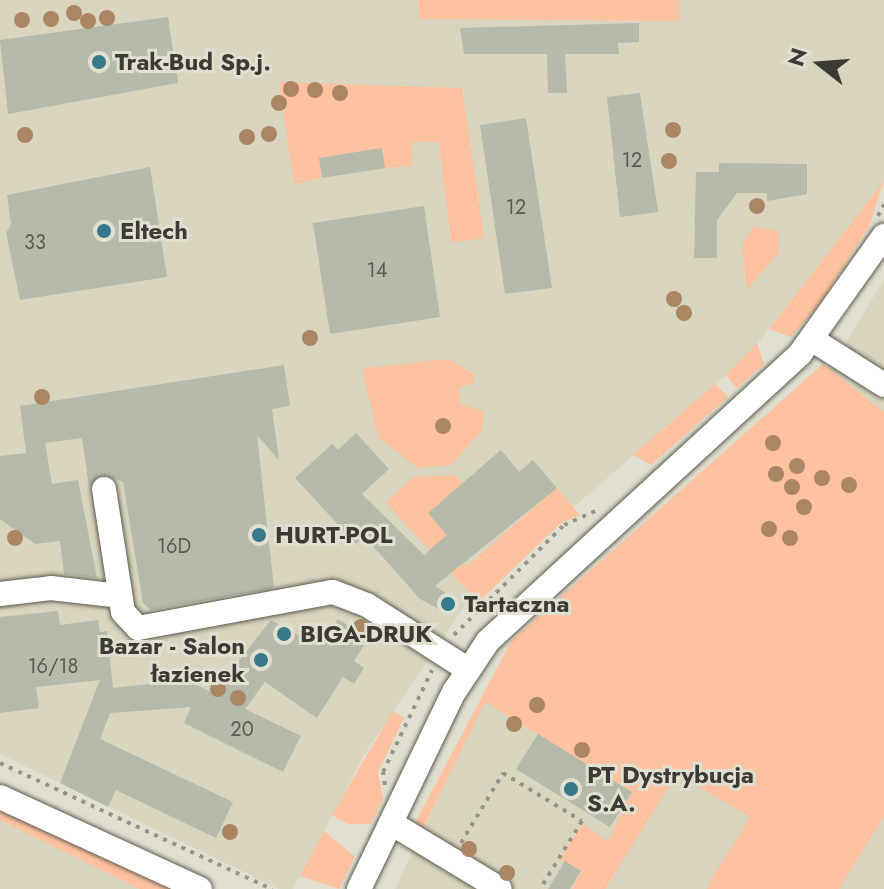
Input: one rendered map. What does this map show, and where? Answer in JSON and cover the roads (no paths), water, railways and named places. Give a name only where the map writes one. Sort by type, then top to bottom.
[{"type":"street","points":[[359,889],[467,669],[530,596],[813,340],[884,236]]},
{"type":"street","points":[[813,340],[884,385]]},
{"type":"street","points":[[104,489],[126,619],[145,629],[340,593],[467,669]]},
{"type":"street","points":[[0,594],[51,588],[120,596]]},
{"type":"street","points":[[0,797],[200,889]]},
{"type":"street","points":[[391,823],[500,889]]},
{"type":"place","name":"Trak-Bud Sp.j.","points":[[99,62]]},
{"type":"place","name":"Eltech","points":[[104,231]]},
{"type":"place","name":"HURT-POL","points":[[259,535]]},
{"type":"place","name":"Tartaczna","points":[[448,604]]},
{"type":"place","name":"BIGA-DRUK","points":[[284,634]]},
{"type":"place","name":"Bazar - Salon łazienek","points":[[261,660]]},
{"type":"place","name":"PT Dystrybucja S.A.","points":[[571,789]]}]
